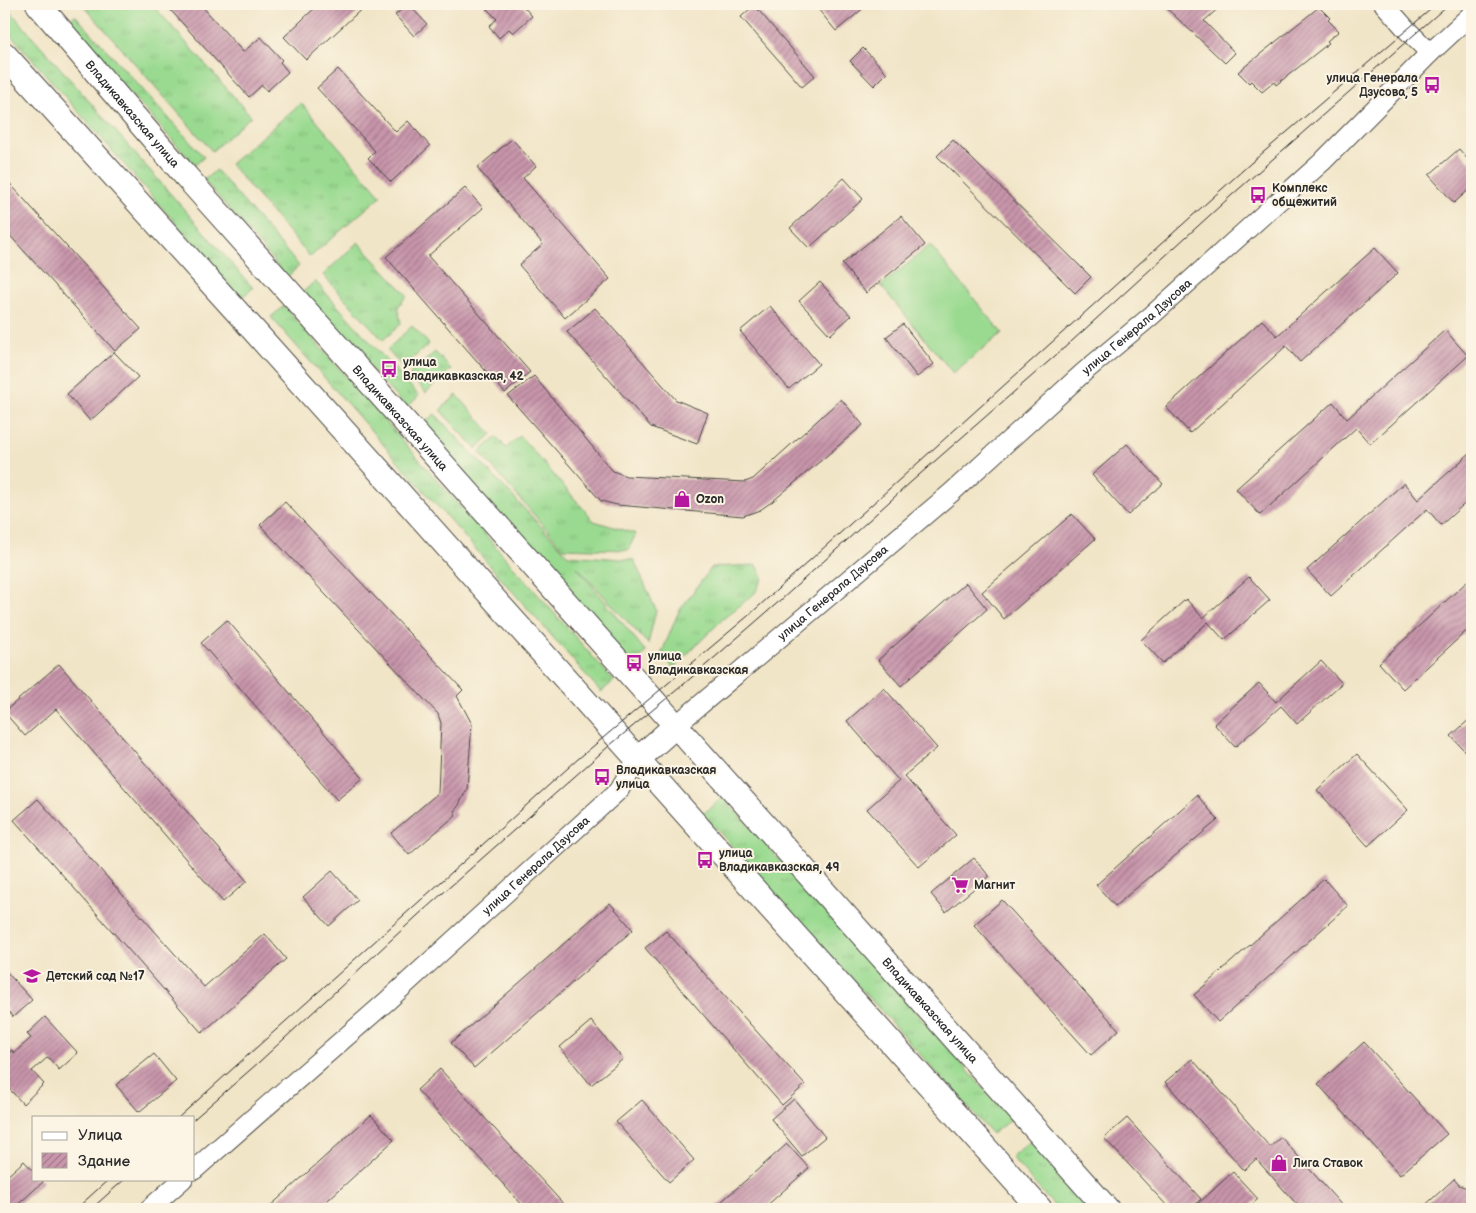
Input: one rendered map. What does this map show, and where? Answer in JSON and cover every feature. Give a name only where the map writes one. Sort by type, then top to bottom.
[{"type":"main road","name":"Владикавказская улица","points":[[38,4],[190,181],[674,727],[1106,1209]]},
{"type":"main road","points":[[4,54],[1040,1209]]},
{"type":"main road","name":"улица Генерала Дзусова","points":[[637,760],[674,727]]},
{"type":"street","points":[[1384,4],[1430,53]]},
{"type":"street","name":"улица Генерала Дзусова","points":[[674,727],[951,493],[1084,372],[1195,276],[1322,162],[1430,53],[1472,14]]},
{"type":"street","name":"улица Генерала Дзусова","points":[[195,1169],[387,1001],[619,790],[637,760]]},
{"type":"street","points":[[149,1209],[182,1180]]},
{"type":"green space","points":[[4,4],[253,288],[241,298],[4,27]]},
{"type":"green space","points":[[86,4],[152,4],[251,116],[212,151],[84,6]]},
{"type":"green space","points":[[75,15],[204,157],[195,165],[66,23]]},
{"type":"green space","points":[[301,103],[381,196],[310,257],[230,164]]},
{"type":"green space","points":[[216,170],[299,266],[287,277],[204,180]]},
{"type":"green space","points":[[358,242],[407,295],[398,307],[401,324],[383,340],[323,275]]},
{"type":"green space","points":[[930,245],[1002,333],[953,373],[881,286]]},
{"type":"green space","points":[[315,281],[419,396],[406,408],[302,293]]},
{"type":"green space","points":[[284,306],[614,681],[601,692],[271,317]]},
{"type":"green space","points":[[412,326],[429,344],[403,367],[387,350]]},
{"type":"green space","points":[[435,352],[451,369],[426,393],[409,375]]},
{"type":"green space","points":[[457,395],[492,434],[476,449],[440,410]]},
{"type":"green space","points":[[435,414],[568,555],[634,560],[656,610],[648,644],[577,567],[646,652],[629,667],[418,428]]},
{"type":"green space","points":[[520,436],[594,521],[636,534],[628,550],[563,548],[479,452],[497,437],[506,448]]},
{"type":"green space","points":[[757,565],[763,578],[755,593],[723,619],[673,668],[662,652],[679,611],[712,567]]},
{"type":"green space","points":[[723,797],[1011,1119],[992,1134],[703,814]]},
{"type":"green space","points":[[1032,1140],[1093,1209],[1057,1209],[1011,1157]]},
{"type":"building","points":[[165,4],[200,4],[243,52],[261,37],[282,60],[280,62],[288,72],[267,91],[262,85],[249,97]]},
{"type":"building","points":[[319,4],[367,4],[306,60],[284,37]]},
{"type":"building","points":[[408,4],[427,24],[414,36],[395,15]]},
{"type":"building","points":[[487,4],[523,4],[532,16],[513,33],[509,29],[499,38],[489,26],[497,19],[484,6]]},
{"type":"building","points":[[814,4],[863,4],[865,7],[836,31]]},
{"type":"building","points":[[1162,4],[1223,4],[1204,21],[1235,53],[1225,63]]},
{"type":"building","points":[[754,5],[815,76],[802,87],[741,17]]},
{"type":"building","points":[[1319,7],[1339,31],[1327,41],[1329,43],[1276,85],[1274,82],[1262,92],[1238,72]]},
{"type":"building","points":[[863,48],[887,73],[874,86],[850,61]]},
{"type":"building","points":[[338,69],[396,132],[408,121],[430,146],[391,182],[368,158],[375,151],[317,88]]},
{"type":"building","points":[[512,139],[536,166],[523,178],[610,279],[565,318],[519,265],[543,244],[477,168]]},
{"type":"building","points":[[953,140],[1091,277],[1075,293],[937,156]]},
{"type":"building","points":[[1459,149],[1470,162],[1472,159],[1472,187],[1454,203],[1429,175]]},
{"type":"building","points":[[4,177],[141,329],[115,351],[4,229]]},
{"type":"building","points":[[844,178],[863,199],[809,248],[790,228]]},
{"type":"building","points":[[465,188],[483,208],[428,256],[530,372],[505,393],[386,257]]},
{"type":"building","points":[[901,216],[925,245],[866,293],[842,264]]},
{"type":"building","points":[[1375,248],[1398,273],[1300,362],[1286,346],[1190,433],[1166,407],[1262,320],[1277,336]]},
{"type":"building","points":[[820,282],[851,316],[830,335],[799,301]]},
{"type":"building","points":[[770,306],[819,364],[789,389],[740,331]]},
{"type":"building","points":[[595,308],[676,400],[708,413],[697,444],[651,427],[567,332]]},
{"type":"building","points":[[903,324],[934,364],[917,377],[886,337]]},
{"type":"building","points":[[1445,330],[1468,356],[1370,444],[1356,428],[1260,515],[1236,489],[1333,402],[1347,419]]},
{"type":"building","points":[[114,352],[138,377],[90,421],[67,394]]},
{"type":"building","points":[[534,376],[613,471],[626,476],[745,482],[753,479],[841,399],[863,425],[773,501],[760,510],[743,516],[617,505],[601,501],[508,396]]},
{"type":"building","points":[[1127,444],[1163,484],[1128,515],[1092,475]]},
{"type":"building","points":[[1472,451],[1472,497],[1441,525],[1427,509],[1331,596],[1307,570],[1404,483],[1418,500]]},
{"type":"building","points":[[285,502],[463,690],[457,696],[472,724],[467,789],[454,811],[456,815],[409,855],[391,833],[438,793],[441,723],[438,714],[260,525]]},
{"type":"building","points":[[1072,514],[1095,539],[1004,619],[982,592]]},
{"type":"building","points":[[1249,577],[1270,600],[1224,640],[1208,622],[1163,663],[1141,640],[1186,599],[1203,618]]},
{"type":"building","points":[[1472,577],[1472,626],[1403,689],[1379,663]]},
{"type":"building","points":[[966,583],[987,609],[901,686],[878,660]]},
{"type":"building","points":[[227,620],[363,778],[337,800],[201,643]]},
{"type":"building","points":[[1321,661],[1342,683],[1297,724],[1281,706],[1235,747],[1214,724],[1259,683],[1276,702]]},
{"type":"building","points":[[59,664],[247,881],[223,902],[56,709],[25,736],[4,712]]},
{"type":"building","points":[[884,688],[937,748],[904,776],[956,835],[919,867],[867,809],[899,781],[847,721]]},
{"type":"building","points":[[1472,717],[1472,759],[1451,736]]},
{"type":"building","points":[[1357,754],[1408,810],[1368,846],[1317,790]]},
{"type":"building","points":[[1197,795],[1218,820],[1115,906],[1096,885]]},
{"type":"building","points":[[38,799],[204,987],[265,934],[286,959],[202,1033],[14,820]]},
{"type":"building","name":"Магнит","points":[[974,858],[989,876],[946,912],[931,894]]},
{"type":"building","points":[[332,871],[358,900],[329,926],[303,897]]},
{"type":"building","points":[[1324,879],[1348,906],[1218,1022],[1194,995]]},
{"type":"building","points":[[1002,900],[1119,1030],[1091,1055],[974,925]]},
{"type":"building","points":[[610,903],[633,930],[474,1068],[451,1043]]},
{"type":"building","points":[[666,931],[805,1085],[782,1105],[645,948]]},
{"type":"building","points":[[4,969],[32,1000],[13,1017],[4,1006]]},
{"type":"building","points":[[45,1017],[78,1053],[59,1070],[48,1057],[32,1071],[44,1084],[23,1104],[4,1083],[4,1058],[12,1050],[14,1053],[31,1038],[27,1034]]},
{"type":"building","points":[[591,1021],[623,1059],[591,1085],[560,1047]]},
{"type":"building","points":[[1364,1042],[1447,1134],[1400,1175],[1318,1084]]},
{"type":"building","points":[[154,1054],[176,1081],[139,1112],[116,1085]]},
{"type":"building","points":[[1192,1059],[1270,1147],[1281,1137],[1345,1209],[1301,1209],[1256,1159],[1244,1170],[1165,1082]]},
{"type":"building","points":[[440,1069],[568,1209],[526,1209],[417,1090]]},
{"type":"building","points":[[794,1099],[825,1137],[802,1156],[771,1119]]},
{"type":"building","points":[[642,1100],[694,1160],[669,1182],[616,1122]]},
{"type":"building","points":[[371,1115],[394,1140],[318,1209],[267,1209]]},
{"type":"building","points":[[1127,1118],[1201,1199],[1190,1209],[1170,1209],[1104,1138]]},
{"type":"building","points":[[787,1144],[809,1168],[763,1209],[713,1209]]},
{"type":"building","points":[[24,1161],[32,1170],[32,1180],[41,1180],[43,1182],[13,1209],[4,1209],[4,1179]]},
{"type":"building","points":[[1233,1172],[1258,1199],[1247,1209],[1192,1209]]},
{"type":"building","points":[[1454,1179],[1459,1185],[1472,1188],[1472,1209],[1421,1209]]},
{"type":"tram line","points":[[180,1116],[578,759],[748,616],[1252,162],[1437,4]]},
{"type":"tram line","points":[[195,1118],[258,1063],[417,916],[609,746],[782,599],[911,482],[1072,341],[1232,195],[1449,4]]},
{"type":"tram line","points":[[76,1209],[108,1180]]},
{"type":"tram line","points":[[91,1209],[124,1180]]},
{"type":"place","name":"улица Генерала Дзусова, 5","points":[[1432,85]]},
{"type":"place","name":"Комплекс общежитий","points":[[1258,195]]},
{"type":"place","name":"улица Владикавказская, 42","points":[[389,369]]},
{"type":"place","name":"Ozon","points":[[682,499]]},
{"type":"place","name":"улица Владикавказская","points":[[634,663]]},
{"type":"place","name":"Владикавказская улица","points":[[602,777]]},
{"type":"place","name":"улица Владикавказская, 49","points":[[705,860]]},
{"type":"place","name":"Магнит","points":[[960,885]]},
{"type":"place","name":"Детский сад №17","points":[[32,976]]},
{"type":"place","name":"Лига Ставок","points":[[1279,1163]]}]
